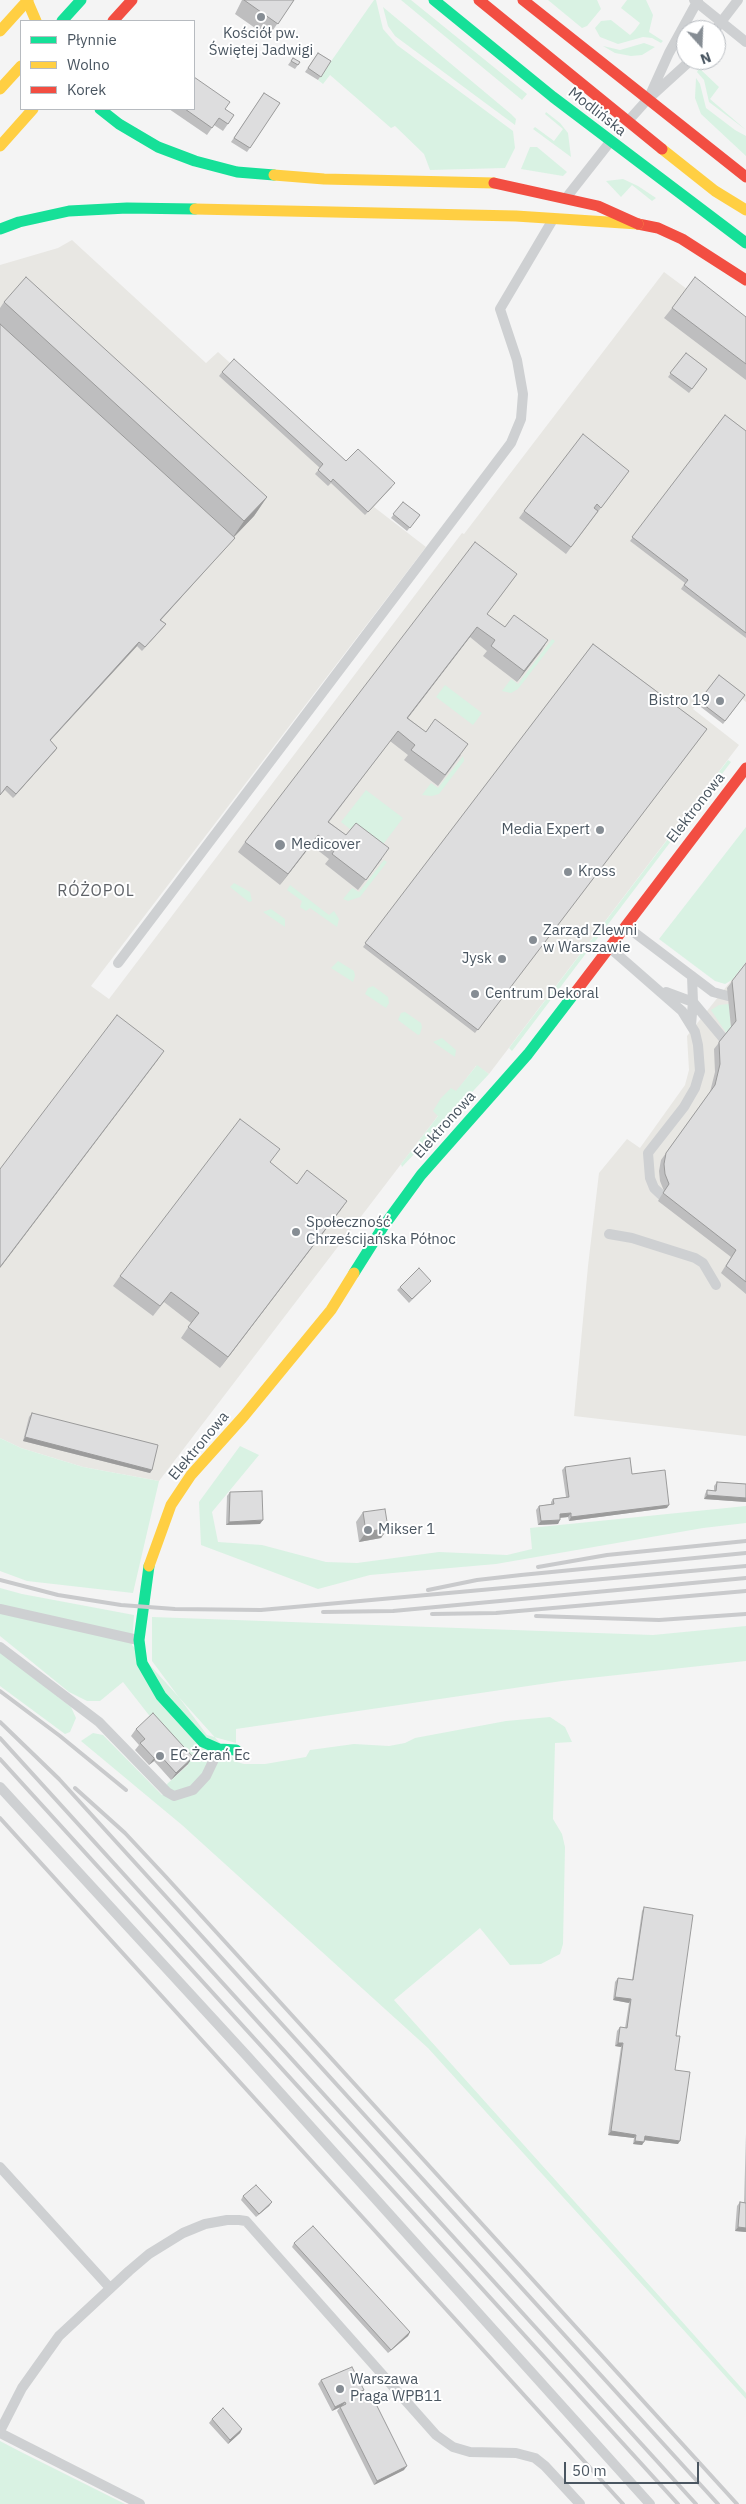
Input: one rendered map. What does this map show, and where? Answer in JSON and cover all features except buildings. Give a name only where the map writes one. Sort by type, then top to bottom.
[{"type":"main road","points":[[0,31],[28,0],[36,20]]},
{"type":"main road","points":[[63,20],[81,0]]},
{"type":"main road","points":[[114,20],[132,0]]},
{"type":"main road","name":"Modlińska","points":[[434,0],[617,135],[746,243]]},
{"type":"main road","points":[[479,0],[701,181],[746,210]]},
{"type":"main road","points":[[523,0],[746,177]]},
{"type":"main road","points":[[0,89],[20,67]]},
{"type":"main road","points":[[0,146],[33,110]]},
{"type":"main road","points":[[101,110],[119,124],[158,147],[216,167],[290,177],[494,183],[598,206],[638,224]]},
{"type":"main road","points":[[0,229],[19,222],[69,210],[127,208],[516,216],[638,224],[658,228],[682,238],[746,280]]},
{"type":"main road","name":"Elektronowa","points":[[219,1749],[203,1742],[161,1696],[142,1663],[139,1640],[146,1579],[151,1556],[171,1505],[191,1475],[244,1416],[331,1310],[383,1228],[421,1175],[528,1054],[746,768]]},
{"type":"main road","points":[[219,1749],[236,1750]]},
{"type":"lane","points":[[723,20],[738,0]]},
{"type":"lane","points":[[647,100],[696,1],[713,20]]},
{"type":"lane","points":[[726,31],[746,42]]},
{"type":"lane","points":[[118,963],[511,443],[521,419],[523,394],[517,360],[500,309],[573,188],[647,100],[680,70]]},
{"type":"lane","points":[[625,925],[713,992],[728,996]]},
{"type":"lane","points":[[609,947],[682,1010],[691,1025],[700,1057],[700,1071],[695,1088],[684,1107],[648,1153],[647,1168],[654,1188],[679,1211]]},
{"type":"lane","points":[[691,1025],[693,1002],[692,976]]},
{"type":"lane","points":[[661,990],[693,1002],[723,1038]]},
{"type":"lane","points":[[609,1234],[632,1238],[695,1258],[703,1263],[716,1285]]},
{"type":"lane","points":[[0,1609],[139,1640]]},
{"type":"lane","points":[[0,1648],[99,1722],[167,1792],[174,1796],[193,1790],[206,1776],[219,1749]]},
{"type":"lane","points":[[0,1787],[650,2504]]},
{"type":"lane","points":[[0,2167],[110,2288]]},
{"type":"lane","points":[[140,2504],[0,2432],[22,2388],[38,2363],[63,2332],[110,2288],[149,2254],[183,2233],[205,2224],[227,2220],[246,2222],[436,2436],[453,2447],[470,2452],[516,2453],[534,2458],[545,2466],[580,2504]]},
{"type":"shaded area","points":[[72,240],[206,363],[218,352],[343,465],[355,452],[392,487],[374,507],[426,547],[91,986],[109,999],[462,533],[464,534],[664,272],[746,333],[746,702],[716,679],[693,709],[739,745],[489,1074],[476,1066],[159,1481],[83,1467],[21,1448],[0,1438],[0,265],[58,248]]},
{"type":"shaded area","points":[[746,962],[746,1436],[574,1416],[599,1173],[627,1139],[640,1148],[685,1085],[689,1070],[687,1036]]},
{"type":"green space","points":[[374,0],[376,0],[383,29],[397,45],[513,131],[515,148],[505,168],[430,170],[424,154],[395,126],[391,128],[330,75],[323,84],[318,80]]},
{"type":"green space","points":[[401,0],[411,0],[527,94],[522,100]]},
{"type":"green space","points":[[548,0],[597,0],[601,9],[587,26],[582,28]]},
{"type":"green space","points":[[627,0],[646,0],[653,15],[649,32],[663,41],[661,43],[652,38],[643,37],[618,44],[600,37],[595,28],[601,21],[611,20],[630,35],[635,30],[640,23],[621,8]]},
{"type":"green space","points":[[383,7],[511,114],[516,119],[515,125],[395,36],[388,26]]},
{"type":"green space","points":[[644,43],[655,47],[642,55],[631,56],[615,53],[603,46],[620,50]]},
{"type":"green space","points":[[701,70],[719,87],[710,99],[746,130],[709,102],[704,80],[697,72]]},
{"type":"green space","points":[[696,78],[700,84],[706,108],[746,136],[746,156],[701,114],[695,98]]},
{"type":"green space","points":[[546,112],[560,123],[568,133],[571,157],[533,129],[535,127],[554,141],[563,129],[545,114]]},
{"type":"green space","points":[[530,147],[537,147],[567,172],[563,176],[521,169]]},
{"type":"green space","points":[[623,179],[656,198],[652,201],[632,185],[621,197],[606,181]]},
{"type":"green space","points":[[552,639],[555,641],[518,689],[511,693],[502,691],[511,679],[518,684]]},
{"type":"green space","points":[[445,685],[482,713],[473,725],[436,697]]},
{"type":"green space","points":[[463,756],[464,761],[439,794],[432,796],[422,795],[431,783],[438,788]]},
{"type":"green space","points":[[728,760],[731,762],[512,1051],[509,1048]]},
{"type":"green space","points":[[366,790],[403,818],[378,851],[341,822]]},
{"type":"green space","points":[[746,827],[746,962],[732,980],[725,984],[715,981],[659,939]]},
{"type":"green space","points":[[384,860],[387,862],[360,897],[348,901],[343,899],[352,888],[359,892]]},
{"type":"green space","points":[[234,883],[250,892],[252,901],[249,902],[230,887]]},
{"type":"green space","points":[[290,885],[329,915],[334,911],[339,919],[337,927],[310,908],[306,911],[300,907],[302,901],[287,890]]},
{"type":"green space","points":[[271,909],[285,919],[285,927],[263,912]]},
{"type":"green space","points":[[338,961],[354,971],[353,982],[331,968]]},
{"type":"green space","points":[[373,986],[388,997],[389,1003],[386,1008],[365,994],[368,988]]},
{"type":"green space","points":[[729,1004],[731,1028],[727,1034],[711,1010],[719,1005]]},
{"type":"green space","points":[[405,1012],[421,1023],[420,1034],[418,1035],[398,1020],[401,1013]]},
{"type":"green space","points":[[442,1038],[456,1050],[455,1057],[433,1042]]},
{"type":"green space","points":[[477,1065],[489,1074],[402,1167],[401,1164],[438,1116],[433,1111],[441,1098],[451,1088],[456,1091]]},
{"type":"green space","points":[[0,1438],[21,1448],[83,1467],[159,1481],[133,1593],[27,1581],[0,1571]]},
{"type":"green space","points":[[240,1446],[259,1455],[212,1512],[218,1542],[262,1545],[326,1562],[357,1563],[439,1552],[507,1555],[532,1549],[530,1528],[746,1506],[746,1523],[703,1528],[496,1564],[370,1575],[318,1589],[201,1545],[199,1502]]},
{"type":"green space","points":[[0,1588],[22,1594],[134,1615],[132,1645],[237,1762],[244,1764],[265,1764],[306,1757],[310,1750],[354,1744],[389,1746],[405,1743],[415,1738],[506,1721],[550,1717],[565,1727],[572,1742],[555,1743],[553,1819],[562,1834],[565,1847],[563,1944],[560,1954],[541,1964],[510,1965],[480,1928],[394,2000],[746,2393],[746,2399],[428,2048],[182,1825],[81,1741],[93,1733],[103,1735],[162,1795],[168,1791],[167,1784],[188,1765],[123,1682],[100,1701],[87,1701],[69,1692],[0,1636]]},
{"type":"green space","points":[[152,1617],[653,1635],[746,1626],[746,1661],[562,1681],[236,1729],[236,1743],[207,1735],[152,1661]]},
{"type":"green space","points":[[0,1652],[71,1707],[76,1718],[70,1732],[65,1734],[0,1686]]},
{"type":"green space","points":[[0,2441],[19,2451],[125,2504],[0,2504]]},
{"type":"railway","points":[[538,1567],[607,1555],[746,1541]]},
{"type":"railway","points":[[428,1590],[477,1580],[746,1553]]},
{"type":"railway","points":[[0,1580],[58,1595],[121,1605],[175,1609],[261,1610],[746,1566]]},
{"type":"railway","points":[[323,1612],[393,1611],[746,1578]]},
{"type":"railway","points":[[432,1614],[496,1613],[746,1591]]},
{"type":"railway","points":[[536,1616],[659,1620],[746,1614]]},
{"type":"railway","points":[[0,1691],[60,1736],[126,1790]]},
{"type":"railway","points":[[0,1722],[59,1779],[718,2504]]},
{"type":"railway","points":[[0,1738],[696,2504]]},
{"type":"railway","points":[[0,1759],[678,2504]]},
{"type":"railway","points":[[75,1788],[125,1833],[167,1878],[737,2504]]},
{"type":"railway","points":[[0,1818],[623,2504]]},
{"type":"traffic: fast","points":[[63,20],[81,0]]},
{"type":"traffic: fast","points":[[434,0],[553,97],[746,243]]},
{"type":"traffic: fast","points":[[101,110],[119,124],[158,147],[195,161],[237,172],[274,175]]},
{"type":"traffic: fast","points":[[0,229],[19,222],[69,211],[127,208],[195,209]]},
{"type":"traffic: fast","points":[[354,1273],[383,1227],[421,1175],[528,1054],[574,994]]},
{"type":"traffic: fast","points":[[149,1566],[139,1640],[142,1663],[161,1696],[203,1742],[219,1749],[236,1750]]},
{"type":"traffic: slow","points":[[27,0],[36,20]]},
{"type":"traffic: slow","points":[[0,31],[28,0]]},
{"type":"traffic: slow","points":[[0,89],[20,67]]},
{"type":"traffic: slow","points":[[0,146],[32,110]]},
{"type":"traffic: slow","points":[[662,149],[715,191],[746,210]]},
{"type":"traffic: slow","points":[[274,175],[324,179],[494,183]]},
{"type":"traffic: slow","points":[[195,209],[516,216],[638,224]]},
{"type":"traffic: slow","points":[[149,1566],[171,1505],[191,1475],[244,1416],[331,1310],[354,1273]]},
{"type":"traffic: jam","points":[[114,20],[132,0]]},
{"type":"traffic: jam","points":[[479,0],[662,149]]},
{"type":"traffic: jam","points":[[523,0],[746,177]]},
{"type":"traffic: jam","points":[[494,183],[598,206],[638,224]]},
{"type":"traffic: jam","points":[[638,224],[658,228],[682,239],[746,280]]},
{"type":"traffic: jam","points":[[574,994],[746,768]]},
{"type":"place","name":"Kościół pw. Świętej Jadwigi","points":[[261,17]]},
{"type":"place","name":"Bistro 19","points":[[720,701]]},
{"type":"place","name":"Media Expert","points":[[600,830]]},
{"type":"place","name":"Medicover","points":[[280,845]]},
{"type":"place","name":"Kross","points":[[568,872]]},
{"type":"place","name":"Zarząd Zlewni w Warszawie","points":[[533,940]]},
{"type":"place","name":"Jysk","points":[[502,959]]},
{"type":"place","name":"Centrum Dekoral","points":[[475,994]]},
{"type":"place","name":"Społeczność Chrześcijańska Północ","points":[[296,1232]]},
{"type":"place","name":"Mikser 1","points":[[368,1530]]},
{"type":"place","name":"EC Żerań Ec","points":[[160,1756]]},
{"type":"place","name":"Warszawa Praga WPB11","points":[[340,2389]]},
{"type":"district","name":"RÓŻOPOL","points":[[96,891]]}]
